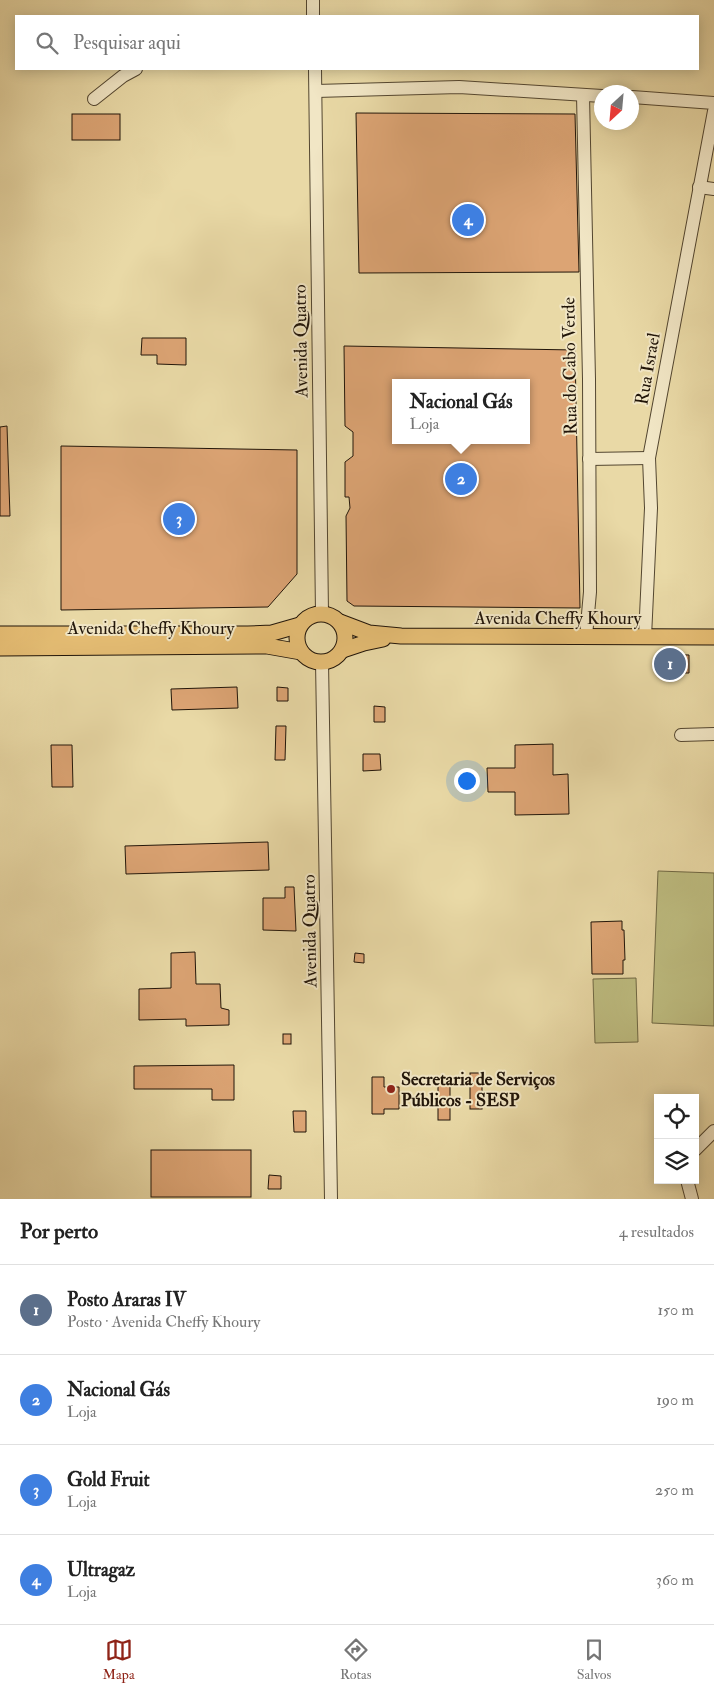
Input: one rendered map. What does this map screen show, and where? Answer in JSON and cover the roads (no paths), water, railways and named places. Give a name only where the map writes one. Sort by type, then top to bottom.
[{"type":"main road","points":[[322,613],[335,617],[340,622],[346,635],[346,643],[343,650],[337,656],[330,661],[322,662],[314,661],[301,652],[297,639],[300,626],[306,619],[322,613]]},
{"type":"main road","points":[[340,622],[369,633],[401,636]]},
{"type":"main road","name":"Avenida Cheffy Khoury","points":[[0,634],[248,634],[272,632],[300,626]]},
{"type":"main road","points":[[343,650],[369,642],[401,636]]},
{"type":"main road","name":"Avenida Cheffy Khoury","points":[[401,636],[714,638]]},
{"type":"main road","name":"Avenida Cheffy Khoury","points":[[0,648],[267,646],[301,652]]},
{"type":"street","points":[[313,0],[313,15]]},
{"type":"street","points":[[94,100],[123,76],[134,70]]},
{"type":"street","name":"Avenida Quatro","points":[[314,70],[316,91],[322,613]]},
{"type":"street","points":[[316,91],[459,87],[594,96]]},
{"type":"street","name":"Rua do Cabo Verde","points":[[583,95],[590,592],[586,636]]},
{"type":"street","points":[[639,98],[714,103]]},
{"type":"street","name":"Rua Israel","points":[[645,637],[651,508],[649,458],[714,111]]},
{"type":"street","points":[[699,187],[714,189]]},
{"type":"street","points":[[589,459],[649,458]]},
{"type":"street","name":"Avenida Quatro","points":[[322,662],[331,1199]]},
{"type":"street","points":[[681,736],[714,734]]},
{"type":"street","points":[[699,1146],[714,1131]]},
{"type":"street","points":[[688,1184],[692,1199]]},
{"type":"place","name":"Ultragaz","points":[[468,220]]},
{"type":"place","name":"Nacional Gás","points":[[461,479]]},
{"type":"place","name":"Gold Fruit","points":[[179,519]]},
{"type":"place","name":"Posto Araras IV","points":[[670,664]]},
{"type":"place","name":"Secretaria de Serviços Públicos - SESP","points":[[391,1089]]}]
